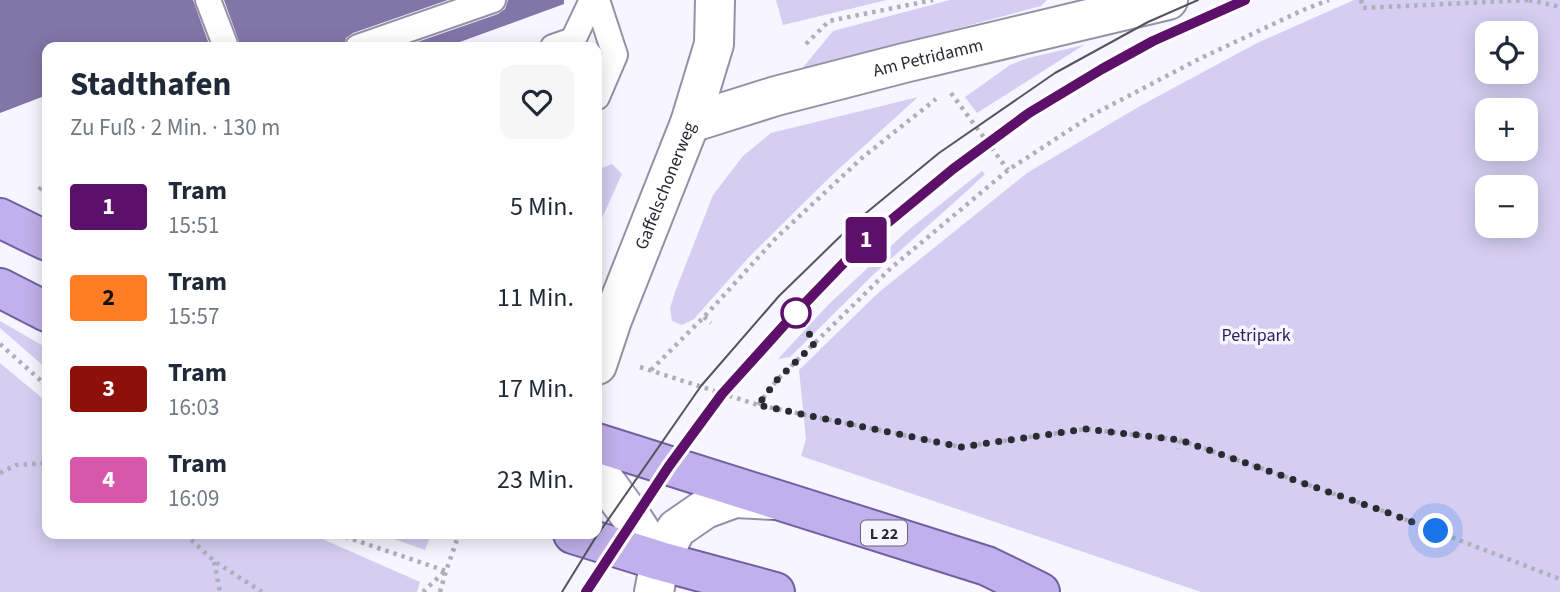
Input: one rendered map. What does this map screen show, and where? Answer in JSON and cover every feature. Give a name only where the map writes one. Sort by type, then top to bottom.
[{"type":"main road","points":[[0,218],[42,239]]},
{"type":"main road","points":[[0,250],[42,248]]},
{"type":"main road","points":[[0,288],[42,309]]},
{"type":"main road","name":"L 22","points":[[602,445],[987,566],[1040,592]]},
{"type":"main road","points":[[583,539],[657,577],[775,592]]},
{"type":"street","name":"Gaffelschonerweg","points":[[602,350],[690,123],[714,44],[715,0]]},
{"type":"street","name":"Am Petridamm","points":[[690,123],[776,96],[904,63],[1168,0]]},
{"type":"street","points":[[602,479],[657,577]]},
{"type":"street","points":[[657,577],[676,529],[705,509],[735,498],[780,500]]},
{"type":"lane","points":[[208,0],[224,42]]},
{"type":"lane","points":[[372,42],[494,0]]},
{"type":"lane","points":[[567,42],[573,40],[592,0]]},
{"type":"lane","points":[[597,0],[615,55],[602,85]]},
{"type":"path","points":[[776,96],[787,64],[830,21],[933,0]]},
{"type":"path","points":[[758,405],[777,380],[891,268],[1008,170],[1094,114],[1199,60],[1329,0]]},
{"type":"path","points":[[1361,0],[1363,8],[1528,0],[1560,9]]},
{"type":"path","points":[[948,90],[1008,170]]},
{"type":"path","points":[[938,98],[853,166],[776,238],[651,370],[758,405],[961,447],[1086,429],[1180,440],[1386,512],[1560,579]]},
{"type":"path","points":[[39,190],[42,186]]},
{"type":"path","points":[[704,317],[710,323]]},
{"type":"path","points":[[0,344],[42,382]]},
{"type":"path","points":[[1177,449],[1180,440]]},
{"type":"path","points":[[0,473],[16,465],[42,464]]},
{"type":"path","points":[[190,539],[214,561],[262,592]]},
{"type":"path","points":[[352,539],[446,571]]},
{"type":"path","points":[[440,592],[457,539]]},
{"type":"path","points":[[214,561],[220,592]]},
{"type":"path","points":[[423,592],[446,571]]},
{"type":"green space","points":[[776,0],[887,0],[783,25]]},
{"type":"green space","points":[[950,0],[1047,0],[1041,6],[800,71],[833,31]]},
{"type":"green space","name":"Petripark","points":[[1354,0],[1560,0],[1560,592],[1201,592],[801,456],[806,439],[799,370],[878,293],[1027,173],[1140,106],[1257,43]]},
{"type":"green space","points":[[1084,45],[977,113],[965,97],[1010,65]]},
{"type":"green space","points":[[918,97],[831,176],[748,258],[694,319],[682,325],[672,321],[670,308],[675,292],[713,195],[743,156],[771,133]]},
{"type":"green space","points":[[612,164],[622,174],[602,218],[602,168]]},
{"type":"green space","points":[[982,171],[985,174],[874,274],[790,357],[778,359],[828,305],[906,232]]},
{"type":"green space","points":[[0,321],[42,345],[42,365],[0,328]]},
{"type":"green space","points":[[0,363],[42,398],[42,539],[322,539],[420,582],[417,592],[0,592]]},
{"type":"green space","points":[[394,539],[429,539],[425,550]]},
{"type":"building","points":[[0,0],[193,0],[208,42],[42,42],[42,97],[0,113]]},
{"type":"building","points":[[224,0],[448,0],[353,33],[345,42],[239,42]]},
{"type":"building","points":[[508,0],[564,0],[564,4],[460,42],[417,42],[498,14],[505,9]]},
{"type":"tram line","points":[[602,528],[701,386],[779,296],[855,222],[939,153],[1055,73],[1148,22],[1198,0]]},
{"type":"tram line","points":[[586,592],[669,466],[722,394],[862,244],[953,169],[1029,113],[1153,41],[1245,0]]},
{"type":"tram line","name":"1","points":[[586,592],[669,466],[722,394],[862,244],[953,169],[1029,113],[1153,41],[1245,0]]},
{"type":"tram line","points":[[562,592],[595,539]]},
{"type":"route","points":[[796,313],[815,343],[777,380],[758,405],[961,447],[1086,429],[1180,440],[1436,531]]}]
